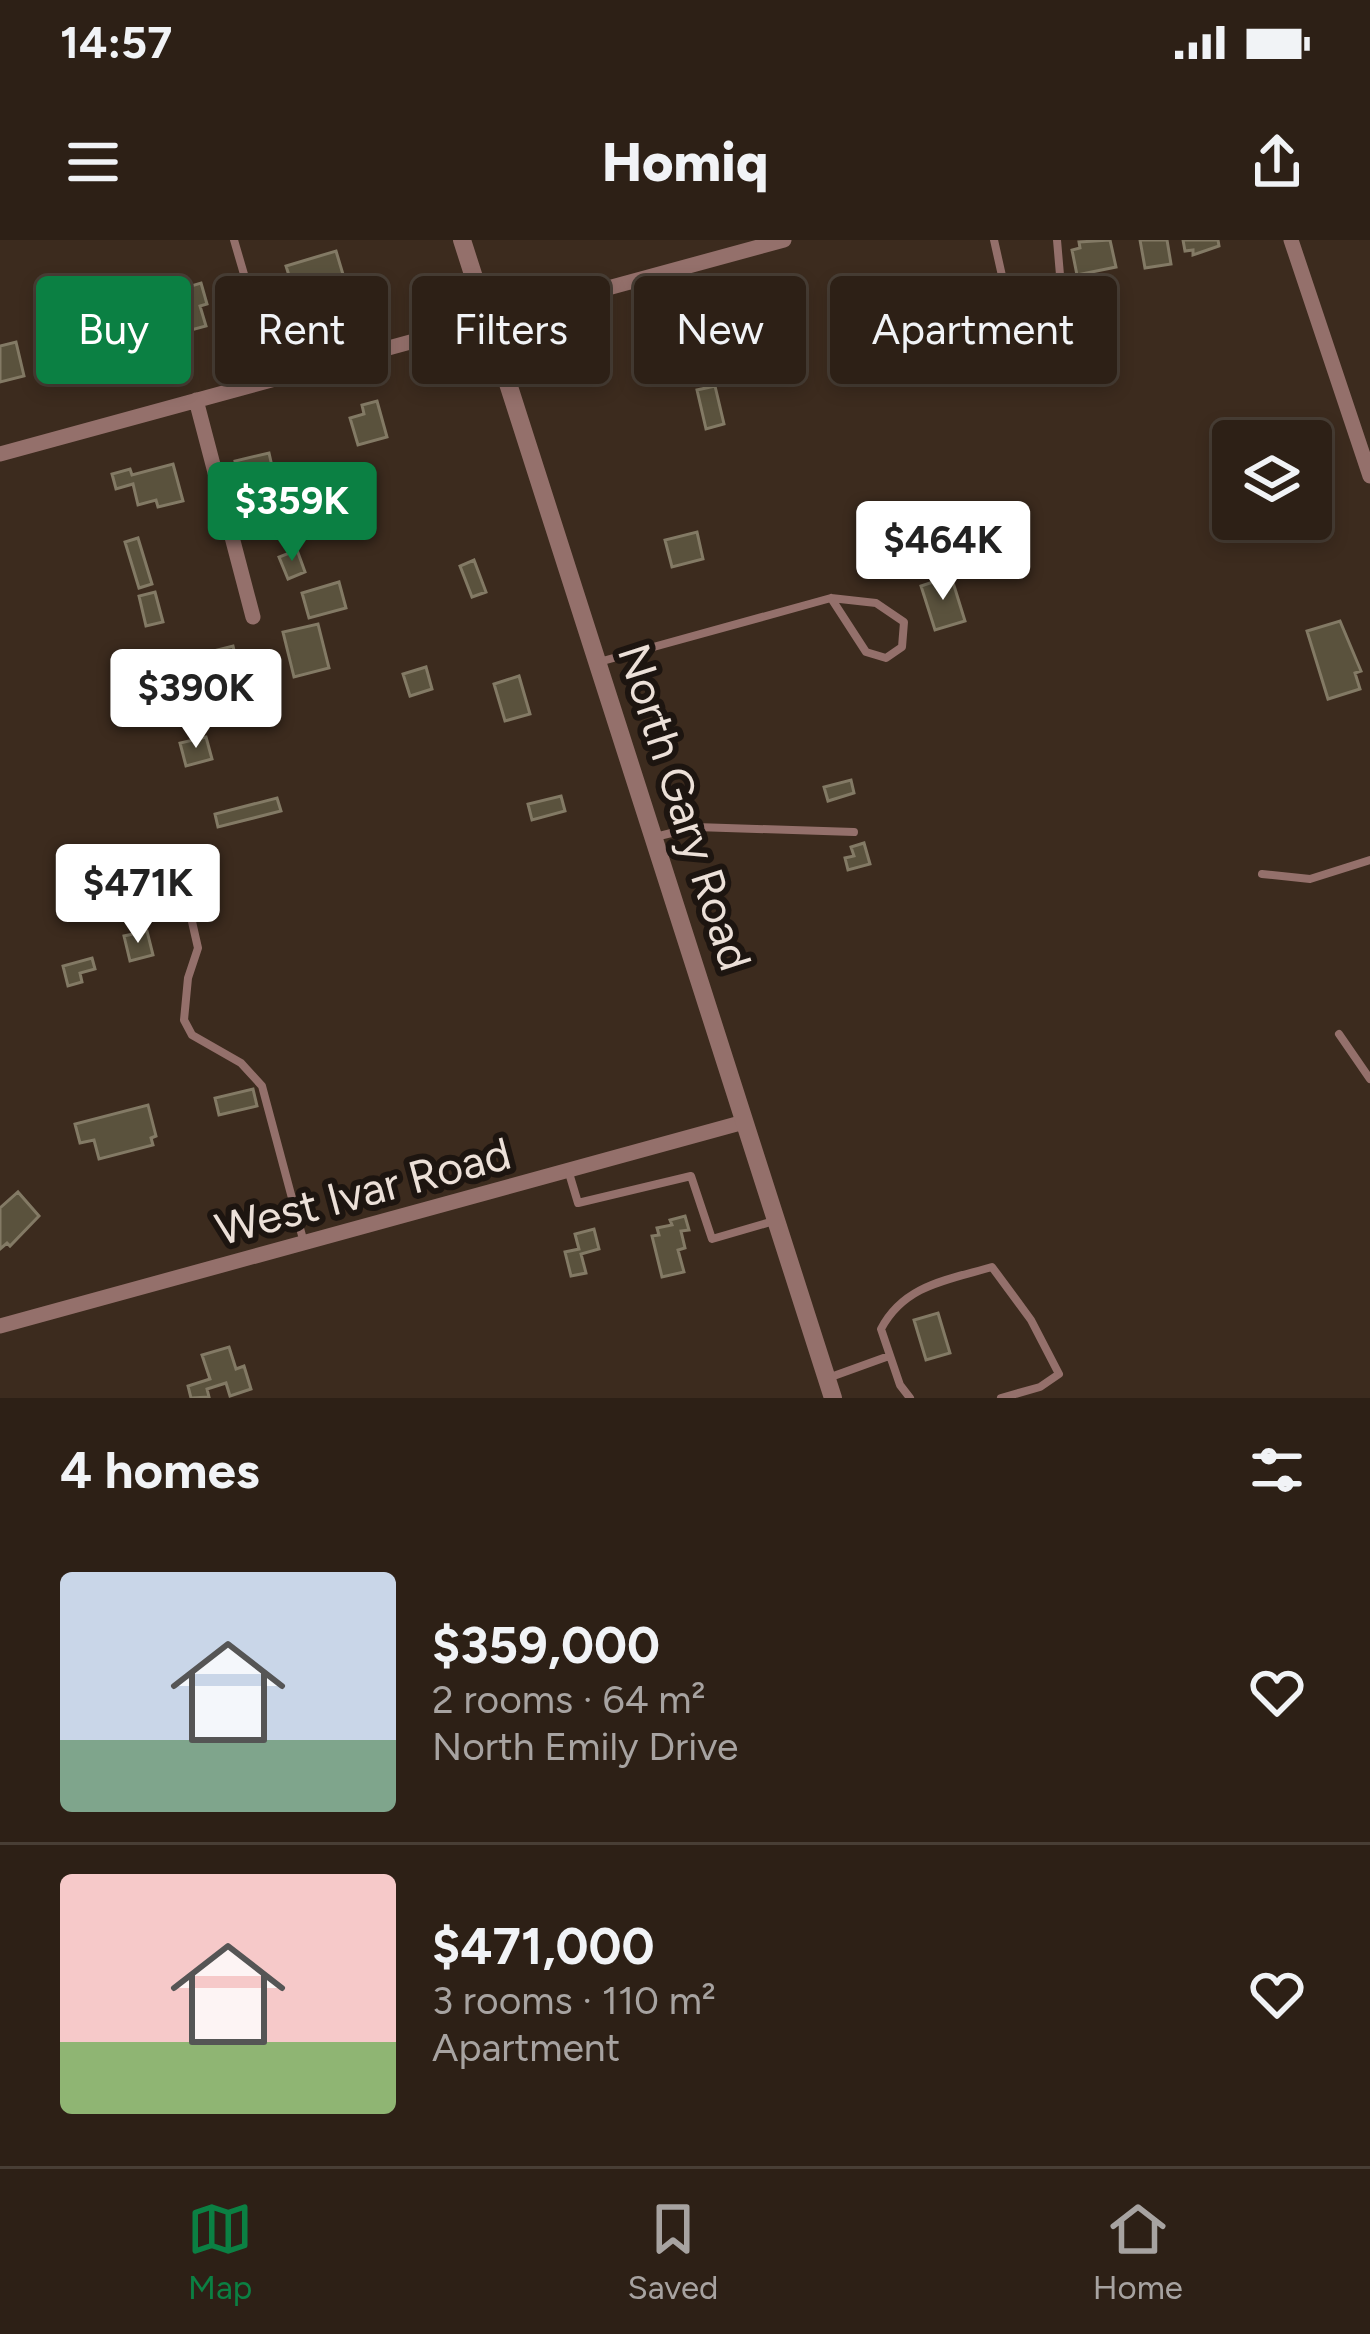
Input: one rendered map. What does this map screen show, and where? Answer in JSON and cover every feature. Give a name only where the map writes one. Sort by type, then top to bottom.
[{"type":"street","name":"North Gary Road","points":[[462,240],[474,276]]},
{"type":"street","points":[[610,287],[784,240]]},
{"type":"street","points":[[1291,240],[1370,476]]},
{"type":"street","points":[[0,454],[253,384]]},
{"type":"street","name":"North Gary Road","points":[[510,384],[832,1398]]},
{"type":"street","points":[[196,400],[253,616]]},
{"type":"street","name":"West Ivar Road","points":[[0,1326],[744,1122]]},
{"type":"lane","points":[[234,240],[244,276]]},
{"type":"lane","points":[[994,240],[1009,307],[1031,323],[1054,320],[1063,310],[1057,240]]},
{"type":"lane","points":[[598,662],[831,598],[876,603],[892,611],[904,622],[902,647],[886,658],[866,652],[831,598]]},
{"type":"lane","points":[[653,837],[696,827],[854,832]]},
{"type":"lane","points":[[1262,874],[1310,879],[1370,860]]},
{"type":"lane","points":[[188,904],[198,948],[188,978],[184,1020],[193,1035],[241,1063],[262,1086],[304,1245]]},
{"type":"lane","points":[[1339,1034],[1370,1079]]},
{"type":"lane","points":[[568,1172],[578,1203],[691,1176],[712,1239],[776,1220]]},
{"type":"lane","points":[[910,1398],[881,1329],[893,1306],[919,1288],[992,1267],[1031,1321],[1059,1374],[1040,1387],[1001,1398]]},
{"type":"lane","points":[[826,1378],[889,1356]]},
{"type":"building","points":[[1110,240],[1116,267],[1077,275],[1072,250],[1080,248],[1079,242]]},
{"type":"building","points":[[1140,240],[1167,240],[1171,264],[1145,268]]},
{"type":"building","points":[[1183,240],[1218,240],[1219,246],[1193,255],[1193,250],[1185,251]]},
{"type":"building","points":[[336,251],[344,276],[289,276],[286,266]]},
{"type":"building","points":[[201,283],[207,304],[200,306],[206,326],[191,330],[191,286]]},
{"type":"building","points":[[16,342],[24,376],[0,382],[0,346]]},
{"type":"building","points":[[715,386],[724,424],[706,429],[697,390]]},
{"type":"building","points":[[377,401],[387,437],[358,445],[350,418],[364,414],[362,405]]},
{"type":"building","points":[[269,453],[276,484],[242,492],[235,461]]},
{"type":"building","points":[[173,464],[183,501],[158,507],[156,500],[138,505],[133,484],[116,489],[112,474],[130,469],[132,475]]},
{"type":"building","points":[[697,532],[703,559],[672,567],[665,540]]},
{"type":"building","points":[[138,538],[152,584],[139,588],[125,542]]},
{"type":"building","points":[[297,550],[305,572],[288,579],[279,557]]},
{"type":"building","points":[[474,560],[486,592],[472,597],[460,566]]},
{"type":"building","points":[[951,576],[965,621],[935,630],[921,586]]},
{"type":"building","points":[[339,582],[346,608],[309,618],[302,593]]},
{"type":"building","points":[[155,592],[163,622],[146,626],[139,596]]},
{"type":"building","points":[[1340,621],[1361,671],[1355,673],[1360,689],[1328,699],[1307,631]]},
{"type":"building","points":[[318,624],[329,668],[294,677],[283,632]]},
{"type":"building","points":[[233,646],[244,691],[208,700],[197,655]]},
{"type":"building","points":[[426,667],[432,689],[410,696],[403,674]]},
{"type":"building","points":[[519,676],[530,714],[505,721],[494,684]]},
{"type":"building","points":[[206,737],[212,759],[186,766],[180,743]]},
{"type":"building","points":[[851,780],[854,793],[828,801],[824,787]]},
{"type":"building","points":[[561,796],[565,811],[532,820],[528,804]]},
{"type":"building","points":[[277,798],[281,811],[218,827],[215,814]]},
{"type":"building","points":[[864,843],[870,864],[848,870],[845,858],[854,856],[851,847]]},
{"type":"building","points":[[147,931],[153,955],[130,961],[124,936]]},
{"type":"building","points":[[92,958],[95,969],[80,973],[82,982],[68,986],[63,966]]},
{"type":"building","points":[[253,1089],[257,1106],[219,1115],[215,1098]]},
{"type":"building","points":[[148,1105],[156,1136],[151,1138],[153,1145],[99,1159],[94,1140],[80,1143],[75,1124]]},
{"type":"building","points":[[18,1192],[39,1216],[10,1246],[7,1243],[0,1249],[0,1208]]},
{"type":"building","points":[[685,1216],[689,1230],[681,1231],[685,1248],[678,1250],[684,1272],[662,1277],[652,1236],[659,1235],[657,1228],[672,1225],[670,1220]]},
{"type":"building","points":[[594,1229],[599,1249],[581,1254],[586,1273],[571,1276],[565,1252],[579,1249],[575,1234]]},
{"type":"building","points":[[938,1313],[950,1353],[926,1360],[914,1320]]},
{"type":"building","points":[[229,1347],[236,1369],[244,1366],[251,1389],[230,1396],[226,1383],[207,1389],[209,1397],[191,1398],[188,1386],[210,1379],[202,1355]]}]
